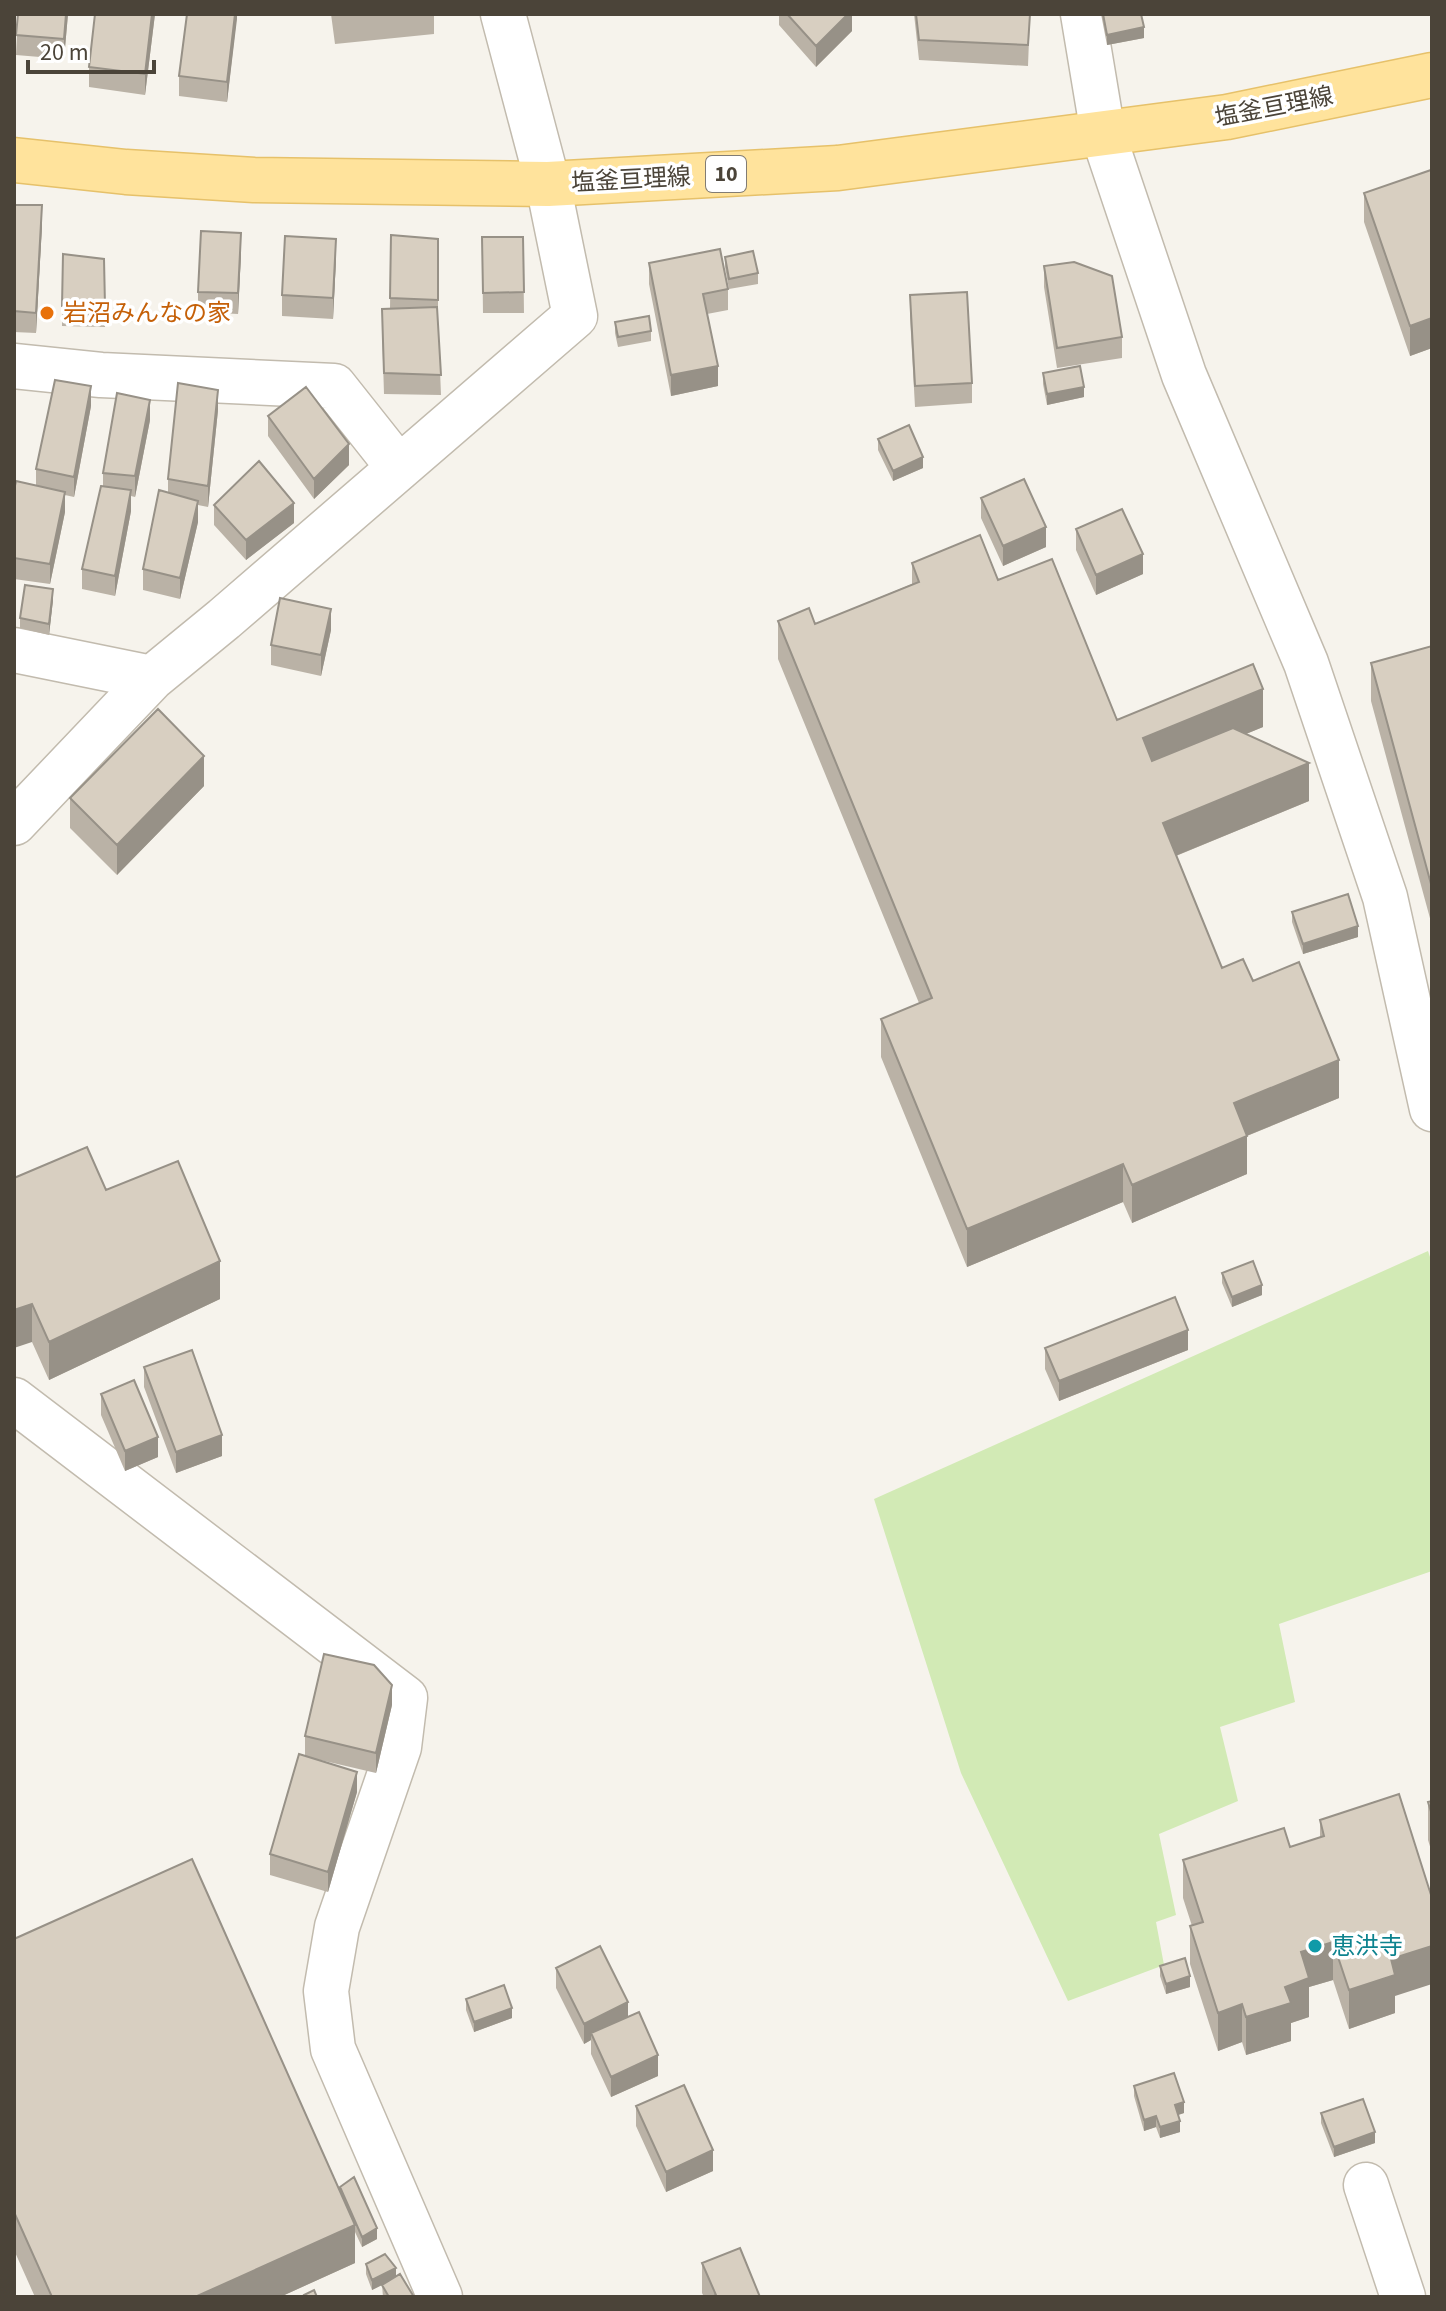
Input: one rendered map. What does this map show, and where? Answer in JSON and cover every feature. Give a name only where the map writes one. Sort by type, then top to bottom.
[{"type":"main road","name":"塩釜亘理線","points":[[14,160],[126,172],[254,180],[548,184],[838,168],[1227,117],[1432,75]]},
{"type":"street","points":[[14,823],[152,678],[575,316],[548,184],[503,14]]},
{"type":"street","points":[[1083,14],[1103,134],[1184,375],[1306,663],[1385,897],[1432,1109]]},
{"type":"street","points":[[14,366],[101,375],[334,386],[399,468]]},
{"type":"street","points":[[14,650],[152,678]]},
{"type":"street","points":[[14,1400],[405,1698],[399,1747],[337,1927],[326,1991],[333,2049],[440,2297]]},
{"type":"street","points":[[1366,2185],[1403,2297]]},
{"type":"green space","points":[[1428,1251],[1432,1263],[1432,1571],[1279,1624],[1295,1702],[1220,1727],[1238,1801],[1159,1834],[1176,1915],[1156,1922],[1164,1965],[1068,2001],[961,1773],[874,1499]]},
{"type":"building","points":[[18,14],[66,14],[64,39],[16,35]]},
{"type":"building","points":[[95,14],[152,14],[145,74],[89,67]]},
{"type":"building","points":[[187,14],[235,14],[227,82],[179,76]]},
{"type":"building","points":[[787,14],[848,14],[816,46]]},
{"type":"building","points":[[916,14],[1030,14],[1028,45],[919,40]]},
{"type":"building","points":[[1103,14],[1141,14],[1144,27],[1107,35]]},
{"type":"building","points":[[1431,170],[1432,318],[1410,326],[1364,193]]},
{"type":"building","points":[[14,205],[42,205],[36,313],[14,311]]},
{"type":"building","points":[[201,231],[241,233],[238,293],[198,292]]},
{"type":"building","points":[[391,235],[438,239],[438,300],[390,298]]},
{"type":"building","points":[[285,236],[336,239],[333,298],[282,295]]},
{"type":"building","points":[[482,237],[523,237],[524,292],[483,293]]},
{"type":"building","points":[[720,249],[728,289],[703,294],[718,366],[671,375],[649,263]]},
{"type":"building","points":[[753,251],[758,273],[729,279],[725,257]]},
{"type":"building","points":[[63,254],[104,259],[105,306],[62,306]]},
{"type":"building","points":[[1074,262],[1112,276],[1122,337],[1057,348],[1044,266]]},
{"type":"building","points":[[967,292],[972,383],[915,386],[910,295]]},
{"type":"building","points":[[437,307],[441,375],[384,373],[382,309]]},
{"type":"building","points":[[649,316],[651,331],[618,337],[615,322]]},
{"type":"building","points":[[1080,366],[1084,387],[1047,394],[1043,373]]},
{"type":"building","points":[[55,380],[91,386],[74,477],[36,469]]},
{"type":"building","points":[[178,383],[218,390],[208,486],[168,479]]},
{"type":"building","points":[[306,387],[349,444],[314,479],[268,416]]},
{"type":"building","points":[[117,393],[150,400],[135,476],[103,473]]},
{"type":"building","points":[[909,425],[923,457],[893,471],[878,439]]},
{"type":"building","points":[[259,461],[294,503],[246,540],[214,505]]},
{"type":"building","points":[[1024,479],[1046,527],[1003,546],[981,498]]},
{"type":"building","points":[[16,481],[65,492],[50,564],[14,558]]},
{"type":"building","points":[[101,486],[131,490],[115,576],[82,569]]},
{"type":"building","points":[[159,490],[198,501],[180,578],[143,569]]},
{"type":"building","points":[[1122,509],[1143,554],[1096,575],[1076,529]]},
{"type":"building","points":[[980,535],[998,580],[1052,559],[1117,720],[1253,664],[1263,689],[1143,738],[1152,761],[1233,728],[1309,763],[1163,823],[1222,968],[1243,959],[1253,981],[1299,962],[1339,1060],[1234,1103],[1247,1136],[1132,1185],[1123,1164],[967,1229],[881,1019],[932,998],[778,621],[809,608],[815,624],[919,582],[912,563]]},
{"type":"building","points":[[25,585],[53,589],[49,624],[20,618]]},
{"type":"building","points":[[280,598],[331,609],[321,655],[271,645]]},
{"type":"building","points":[[1432,646],[1432,884],[1431,884],[1371,663]]},
{"type":"building","points":[[158,709],[204,756],[117,845],[70,798]]},
{"type":"building","points":[[1348,894],[1358,926],[1303,944],[1292,912]]},
{"type":"building","points":[[87,1147],[106,1190],[178,1161],[220,1261],[49,1342],[32,1304],[14,1310],[14,1178]]},
{"type":"building","points":[[1253,1261],[1262,1285],[1232,1297],[1222,1273]]},
{"type":"building","points":[[1175,1297],[1188,1330],[1059,1381],[1045,1348]]},
{"type":"building","points":[[192,1350],[222,1435],[176,1452],[144,1367]]},
{"type":"building","points":[[134,1380],[158,1437],[125,1451],[101,1394]]},
{"type":"building","points":[[324,1654],[374,1665],[392,1685],[376,1753],[305,1736]]},
{"type":"building","points":[[299,1754],[357,1772],[328,1872],[270,1854]]},
{"type":"building","name":"恵洪寺","points":[[1399,1794],[1432,1894],[1432,1946],[1391,1959],[1395,1975],[1349,1990],[1333,1942],[1301,1952],[1309,1978],[1285,1987],[1291,2003],[1246,2017],[1242,2004],[1218,2013],[1190,1926],[1203,1922],[1183,1860],[1284,1828],[1290,1847],[1324,1836],[1320,1820]]},
{"type":"building","points":[[192,1859],[355,2225],[195,2297],[52,2297],[14,2212],[14,1939]]},
{"type":"building","points":[[600,1946],[628,2002],[584,2024],[556,1968]]},
{"type":"building","points":[[1185,1958],[1190,1976],[1166,1984],[1160,1966]]},
{"type":"building","points":[[504,1985],[512,2008],[474,2022],[466,1999]]},
{"type":"building","points":[[639,2012],[658,2055],[611,2077],[591,2033]]},
{"type":"building","points":[[1174,2073],[1184,2102],[1175,2105],[1180,2121],[1160,2127],[1156,2116],[1144,2120],[1134,2086]]},
{"type":"building","points":[[684,2085],[713,2150],[666,2172],[636,2106]]},
{"type":"building","points":[[1363,2099],[1375,2132],[1334,2147],[1321,2113]]},
{"type":"building","points":[[354,2177],[377,2228],[362,2237],[340,2187]]},
{"type":"building","points":[[740,2248],[760,2297],[712,2297],[716,2295],[702,2263]]},
{"type":"building","points":[[385,2254],[396,2268],[372,2280],[366,2264]]},
{"type":"building","points":[[400,2274],[414,2297],[389,2297],[382,2285]]},
{"type":"building","points":[[314,2290],[317,2297],[305,2297],[304,2295]]},
{"type":"place","name":"岩沼みんなの家","points":[[47,313]]},
{"type":"place","name":"恵洪寺","points":[[1315,1946]]}]
